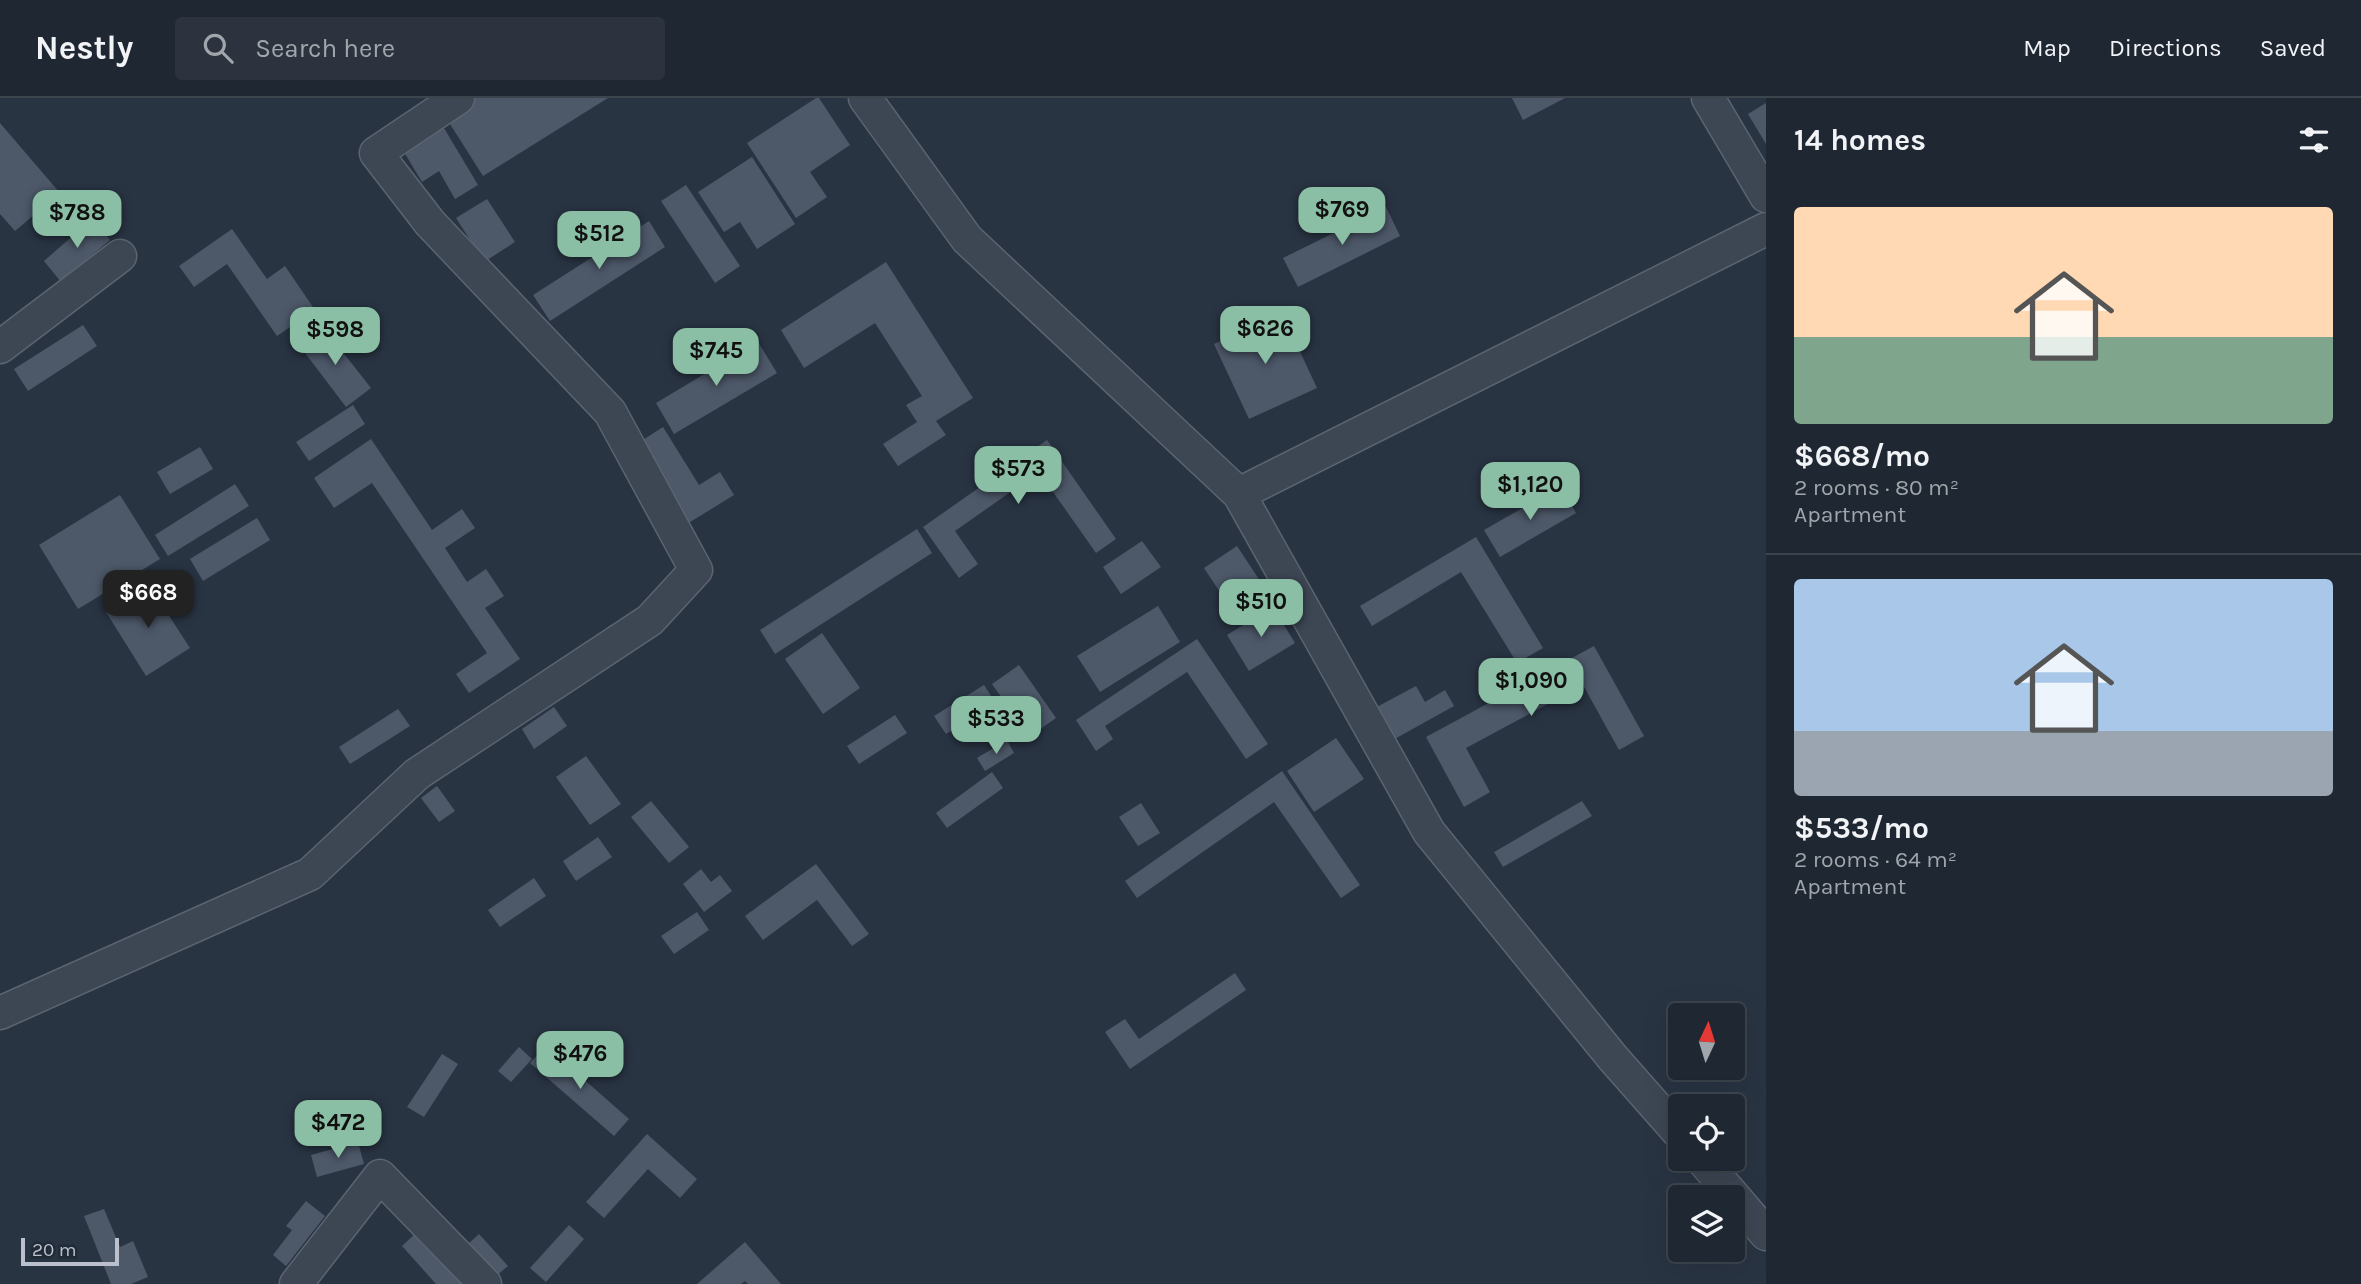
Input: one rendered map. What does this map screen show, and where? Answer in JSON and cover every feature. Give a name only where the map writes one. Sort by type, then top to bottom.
[{"type":"street","points":[[0,1013],[310,874],[417,774],[650,620],[696,570],[610,412],[430,223],[376,153],[458,98]]},
{"type":"street","points":[[865,98],[967,239],[1239,494],[1430,832],[1668,1121]]},
{"type":"street","points":[[1708,98],[1766,195]]},
{"type":"street","points":[[1239,494],[1766,229]]},
{"type":"street","points":[[0,346],[120,256]]},
{"type":"street","points":[[1712,1171],[1766,1234]]},
{"type":"street","points":[[296,1284],[380,1176],[485,1284]]},
{"type":"building","points":[[468,98],[608,98],[483,176],[443,113]]},
{"type":"building","points":[[819,98],[850,145],[810,172],[827,197],[796,218],[747,143]]},
{"type":"building","points":[[1512,98],[1565,98],[1523,120]]},
{"type":"building","points":[[1766,103],[1766,144],[1748,114]]},
{"type":"building","points":[[438,118],[478,185],[455,199],[439,171],[422,182],[398,142]]},
{"type":"building","points":[[0,123],[60,193],[15,231],[0,214]]},
{"type":"building","points":[[752,157],[795,224],[757,249],[740,222],[724,232],[698,192]]},
{"type":"building","points":[[686,185],[740,266],[715,283],[661,201]]},
{"type":"building","points":[[487,199],[515,242],[484,262],[456,218]]},
{"type":"building","points":[[1386,207],[1400,236],[1298,287],[1283,258]]},
{"type":"building","points":[[92,219],[110,240],[61,282],[44,261]]},
{"type":"building","points":[[649,221],[665,247],[550,321],[533,295]]},
{"type":"building","points":[[232,229],[267,279],[285,266],[315,310],[277,336],[227,264],[194,287],[179,266]]},
{"type":"building","points":[[886,262],[973,398],[936,421],[946,435],[898,466],[883,444],[917,422],[906,405],[922,396],[875,323],[804,368],[781,330]]},
{"type":"building","points":[[1282,313],[1317,388],[1249,419],[1214,344]]},
{"type":"building","points":[[83,325],[97,346],[28,391],[14,369]]},
{"type":"building","points":[[323,327],[371,388],[346,407],[299,345]]},
{"type":"building","points":[[758,342],[777,373],[674,434],[656,403]]},
{"type":"building","points":[[353,405],[365,424],[309,461],[296,442]]},
{"type":"building","points":[[663,427],[699,485],[720,472],[734,495],[682,527],[632,447]]},
{"type":"building","points":[[371,439],[432,530],[462,509],[475,528],[445,548],[467,582],[486,569],[504,596],[485,608],[520,659],[469,693],[456,674],[487,653],[372,483],[334,508],[314,478]]},
{"type":"building","points":[[1047,440],[1116,539],[1096,553],[1039,472],[955,531],[978,564],[959,578],[923,527]]},
{"type":"building","points":[[200,447],[213,469],[170,494],[157,472]]},
{"type":"building","points":[[235,484],[249,506],[168,556],[155,535]]},
{"type":"building","points":[[1561,486],[1576,513],[1500,557],[1484,530]]},
{"type":"building","points":[[120,495],[160,559],[78,609],[39,545]]},
{"type":"building","points":[[257,518],[270,540],[203,581],[190,559]]},
{"type":"building","points":[[917,529],[932,553],[775,654],[760,630]]},
{"type":"building","points":[[1476,537],[1543,648],[1517,663],[1461,572],[1372,626],[1360,606]]},
{"type":"building","points":[[1142,541],[1161,567],[1121,594],[1103,567]]},
{"type":"building","points":[[1237,546],[1268,593],[1235,615],[1204,568]]},
{"type":"building","points":[[149,585],[190,648],[146,676],[106,612]]},
{"type":"building","points":[[1158,606],[1180,642],[1100,692],[1077,656]]},
{"type":"building","points":[[1273,607],[1295,643],[1249,671],[1227,635]]},
{"type":"building","points":[[822,633],[860,688],[823,714],[785,659]]},
{"type":"building","points":[[1197,639],[1268,744],[1246,759],[1187,672],[1105,726],[1113,739],[1096,751],[1076,720]]},
{"type":"building","points":[[1594,646],[1644,736],[1619,750],[1583,685],[1466,748],[1490,792],[1464,807],[1426,737]]},
{"type":"building","points":[[1019,665],[1056,718],[1029,737],[992,684]]},
{"type":"building","points":[[984,685],[995,702],[946,734],[934,716]]},
{"type":"building","points":[[1416,686],[1425,702],[1445,690],[1454,706],[1391,741],[1373,709]]},
{"type":"building","points":[[554,707],[567,726],[534,749],[522,729]]},
{"type":"building","points":[[398,709],[410,726],[350,764],[339,747]]},
{"type":"building","points":[[895,715],[907,733],[859,764],[847,746]]},
{"type":"building","points":[[1336,738],[1364,779],[1314,812],[1287,771]]},
{"type":"building","points":[[1007,740],[1014,753],[985,771],[977,758]]},
{"type":"building","points":[[586,756],[621,804],[590,825],[556,777]]},
{"type":"building","points":[[1282,771],[1360,885],[1341,898],[1274,802],[1137,898],[1125,881]]},
{"type":"building","points":[[992,772],[1003,788],[947,828],[936,813]]},
{"type":"building","points":[[437,786],[455,811],[439,822],[421,798]]},
{"type":"building","points":[[651,801],[689,847],[669,863],[631,817]]},
{"type":"building","points":[[1582,801],[1592,816],[1503,867],[1494,852]]},
{"type":"building","points":[[1141,803],[1160,833],[1138,846],[1119,817]]},
{"type":"building","points":[[598,837],[612,857],[576,881],[563,861]]},
{"type":"building","points":[[816,864],[869,934],[852,946],[817,900],[763,940],[745,916]]},
{"type":"building","points":[[701,869],[711,882],[720,875],[732,891],[704,912],[683,884]]},
{"type":"building","points":[[534,878],[546,896],[500,927],[488,910]]},
{"type":"building","points":[[697,912],[709,930],[674,954],[661,936]]},
{"type":"building","points":[[1235,973],[1246,990],[1130,1069],[1105,1032],[1125,1019],[1139,1039]]},
{"type":"building","points":[[546,1046],[629,1119],[614,1136],[530,1063]]},
{"type":"building","points":[[519,1047],[532,1059],[511,1082],[498,1071]]},
{"type":"building","points":[[442,1054],[458,1064],[424,1117],[407,1107]]},
{"type":"building","points":[[647,1134],[697,1179],[680,1198],[648,1169],[604,1218],[586,1202]]},
{"type":"building","points":[[358,1142],[364,1164],[317,1177],[311,1155]]},
{"type":"building","points":[[306,1201],[325,1216],[286,1266],[273,1255],[292,1230],[286,1226]]},
{"type":"building","points":[[104,1209],[120,1247],[133,1241],[148,1277],[131,1284],[111,1284],[84,1216]]},
{"type":"building","points":[[569,1225],[584,1239],[546,1282],[530,1268]]},
{"type":"building","points":[[419,1230],[467,1284],[436,1284],[402,1246]]},
{"type":"building","points":[[479,1234],[508,1266],[495,1277],[467,1245]]},
{"type":"building","points":[[745,1242],[781,1284],[748,1284],[745,1281],[741,1284],[697,1284]]}]
